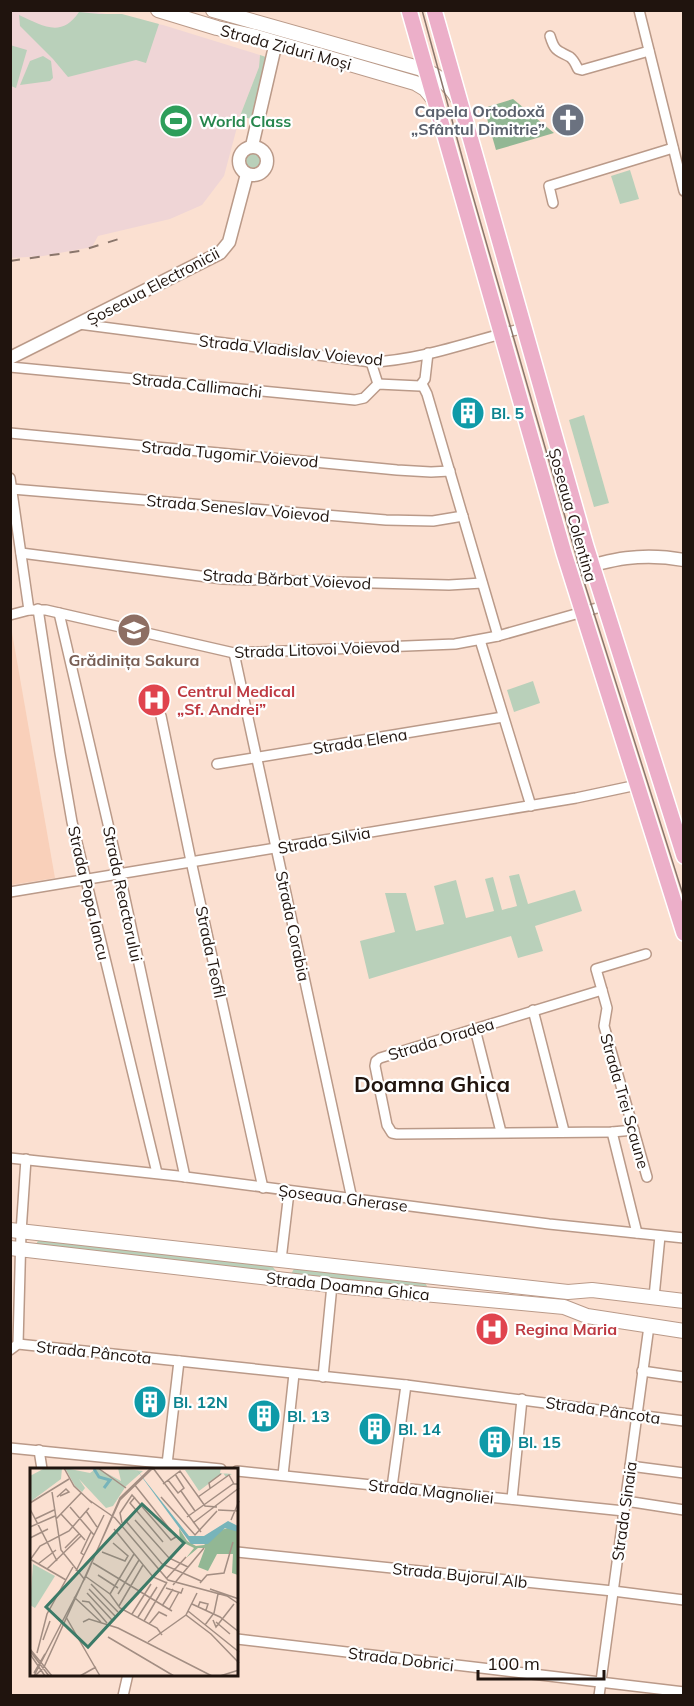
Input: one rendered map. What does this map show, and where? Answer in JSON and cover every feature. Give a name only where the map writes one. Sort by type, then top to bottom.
[{"type":"main road","name":"Strada Ziduri Moși","points":[[158,10],[217,28],[426,77]]},
{"type":"main road","name":"Strada Ziduri Moși","points":[[213,10],[391,60],[451,89],[461,104]]},
{"type":"main road","name":"Șoseaua Colentina","points":[[410,10],[426,77],[592,565],[684,856]]},
{"type":"main road","name":"Șoseaua Colentina","points":[[434,10],[461,104],[570,572],[684,933]]},
{"type":"main road","points":[[391,60],[404,58],[411,54],[417,37]]},
{"type":"main road","points":[[426,77],[441,64],[444,45]]},
{"type":"main road","name":"Strada Doamna Ghica","points":[[16,1231],[370,1272],[568,1292],[592,1290],[684,1301]]},
{"type":"main road","name":"Strada Doamna Ghica","points":[[14,1250],[332,1285],[564,1307],[587,1316],[684,1331]]},
{"type":"main road","points":[[568,1292],[684,1310]]},
{"type":"main road","points":[[564,1307],[684,1323]]},
{"type":"street","points":[[639,10],[684,191]]},
{"type":"street","points":[[550,36],[554,48],[572,59],[578,69],[582,70],[649,51]]},
{"type":"street","points":[[252,146],[276,42]]},
{"type":"street","points":[[252,146],[264,150],[268,164],[263,172],[248,174],[240,167],[239,158],[244,150],[252,146]]},
{"type":"street","points":[[552,202],[549,186],[673,148]]},
{"type":"street","name":"Șoseaua Electronicii","points":[[10,358],[223,250],[228,242],[248,174]]},
{"type":"street","name":"Strada Vladislav Voievod","points":[[79,324],[371,362],[428,353],[513,331]]},
{"type":"street","points":[[371,362],[378,384],[416,387],[425,379],[428,353]]},
{"type":"street","name":"Strada Callimachi","points":[[10,367],[355,400],[364,398],[378,384]]},
{"type":"street","points":[[422,384],[427,394],[498,636]]},
{"type":"street","name":"Strada Tugomir Voievod","points":[[10,433],[398,470],[450,471]]},
{"type":"street","name":"Strada Popa Iancu","points":[[10,478],[21,553],[34,609],[65,786],[157,1173]]},
{"type":"street","name":"Strada Seneslav Voievod","points":[[12,489],[386,520],[433,521],[463,516]]},
{"type":"street","name":"Strada Bărbat Voievod","points":[[21,553],[233,580],[449,585],[482,583]]},
{"type":"street","points":[[570,572],[630,556],[684,560]]},
{"type":"street","name":"Strada Litovoi Voievod","points":[[34,609],[234,653],[455,644],[498,636],[604,606]]},
{"type":"street","points":[[10,615],[34,609]]},
{"type":"street","name":"Strada Reactorului","points":[[59,613],[119,873],[184,1176]]},
{"type":"street","points":[[480,640],[531,806]]},
{"type":"street","name":"Strada Corabia","points":[[234,653],[352,1199]]},
{"type":"street","name":"Strada Teofil","points":[[161,716],[263,1188]]},
{"type":"street","name":"Strada Elena","points":[[217,764],[503,717]]},
{"type":"street","name":"Strada Silvia","points":[[10,892],[531,806],[638,785]]},
{"type":"street","points":[[602,990],[596,969],[646,954]]},
{"type":"street","name":"Strada Oradea","points":[[602,990],[380,1058],[376,1061],[375,1066],[387,1125],[392,1133],[397,1134],[634,1130]]},
{"type":"street","name":"Strada Trei Scaune","points":[[602,990],[607,1008],[604,1026],[647,1177]]},
{"type":"street","points":[[533,1010],[564,1131]]},
{"type":"street","points":[[475,1029],[501,1132]]},
{"type":"street","name":"Strada Trei Scaune","points":[[612,1132],[637,1233]]},
{"type":"street","name":"Șoseaua Gherase","points":[[10,1158],[184,1176],[289,1192],[684,1238]]},
{"type":"street","points":[[14,1347],[14,1250],[26,1159]]},
{"type":"street","points":[[281,1260],[289,1192]]},
{"type":"street","points":[[654,1297],[660,1236]]},
{"type":"street","points":[[323,1377],[332,1285]]},
{"type":"street","name":"Strada Sinaia","points":[[599,1695],[649,1326]]},
{"type":"street","name":"Strada Pâncota","points":[[14,1347],[179,1361],[406,1385],[684,1422]]},
{"type":"street","points":[[167,1464],[179,1361]]},
{"type":"street","points":[[642,1371],[684,1377]]},
{"type":"street","points":[[283,1475],[294,1374]]},
{"type":"street","points":[[392,1487],[406,1385]]},
{"type":"street","name":"Strada Pâncota","points":[[512,1499],[522,1399]]},
{"type":"street","points":[[10,1448],[210,1468]]},
{"type":"street","points":[[39,1450],[42,1468]]},
{"type":"street","points":[[630,1466],[684,1473]]},
{"type":"street","name":"Strada Magnoliei","points":[[238,1471],[512,1499],[684,1510]]},
{"type":"street","name":"Strada Bujorul Alb","points":[[238,1552],[684,1600]]},
{"type":"street","name":"Strada Dobrici","points":[[238,1639],[684,1692]]},
{"type":"street","points":[[123,1695],[128,1676]]},
{"type":"shaded area","points":[[11,11],[91,11],[163,25],[260,55],[259,67],[240,116],[224,176],[202,205],[170,219],[98,236],[92,247],[43,256],[11,258]]},
{"type":"shaded area","points":[[10,621],[55,878],[11,885]]},
{"type":"green space","points":[[79,12],[122,14],[159,24],[146,63],[136,60],[68,77],[20,26],[19,15],[43,26],[58,27],[72,20]]},
{"type":"green space","points":[[10,45],[27,50],[16,88],[11,86]]},
{"type":"green space","points":[[260,55],[266,57],[251,119],[240,116],[259,67]]},
{"type":"green space","points":[[43,56],[51,61],[53,78],[50,81],[20,85],[30,61]]},
{"type":"green space","points":[[513,99],[554,133],[496,150],[484,108]]},
{"type":"green space","points":[[254,147],[264,151],[268,161],[264,171],[254,175],[244,171],[240,161],[244,151]]},
{"type":"green space","points":[[630,170],[639,199],[620,204],[611,176]]},
{"type":"green space","points":[[584,415],[609,503],[594,507],[569,420]]},
{"type":"green space","points":[[533,681],[540,703],[514,712],[507,690]]},
{"type":"green space","points":[[519,874],[528,904],[575,890],[582,911],[535,926],[543,951],[518,958],[511,936],[369,979],[360,941],[395,932],[385,893],[406,893],[416,931],[444,924],[434,886],[456,880],[466,918],[494,911],[485,879],[493,877],[502,910],[517,906],[509,876]]},
{"type":"green space","points":[[41,1239],[272,1266],[276,1271],[274,1274],[37,1245]]},
{"type":"green space","points":[[294,1269],[425,1283],[427,1286],[426,1288],[291,1274]]},
{"type":"tram line","points":[[422,10],[580,569],[684,898]]},
{"type":"railway","points":[[10,261],[80,251],[122,238]]},
{"type":"place","name":"Capela Ortodoxă „Sfântul Dimitrie”","points":[[568,120]]},
{"type":"place","name":"World Class","points":[[176,121]]},
{"type":"place","name":"Bl. 5","points":[[468,413]]},
{"type":"place","name":"Grădinița Sakura","points":[[134,630]]},
{"type":"place","name":"Centrul Medical „Sf. Andrei”","points":[[154,700]]},
{"type":"place","name":"Regina Maria","points":[[492,1329]]},
{"type":"place","name":"Bl. 12N","points":[[150,1402]]},
{"type":"place","name":"Bl. 13","points":[[264,1416]]},
{"type":"place","name":"Bl. 14","points":[[375,1429]]},
{"type":"place","name":"Bl. 15","points":[[495,1442]]},
{"type":"district","name":"Doamna Ghica","points":[[432,1084]]}]
